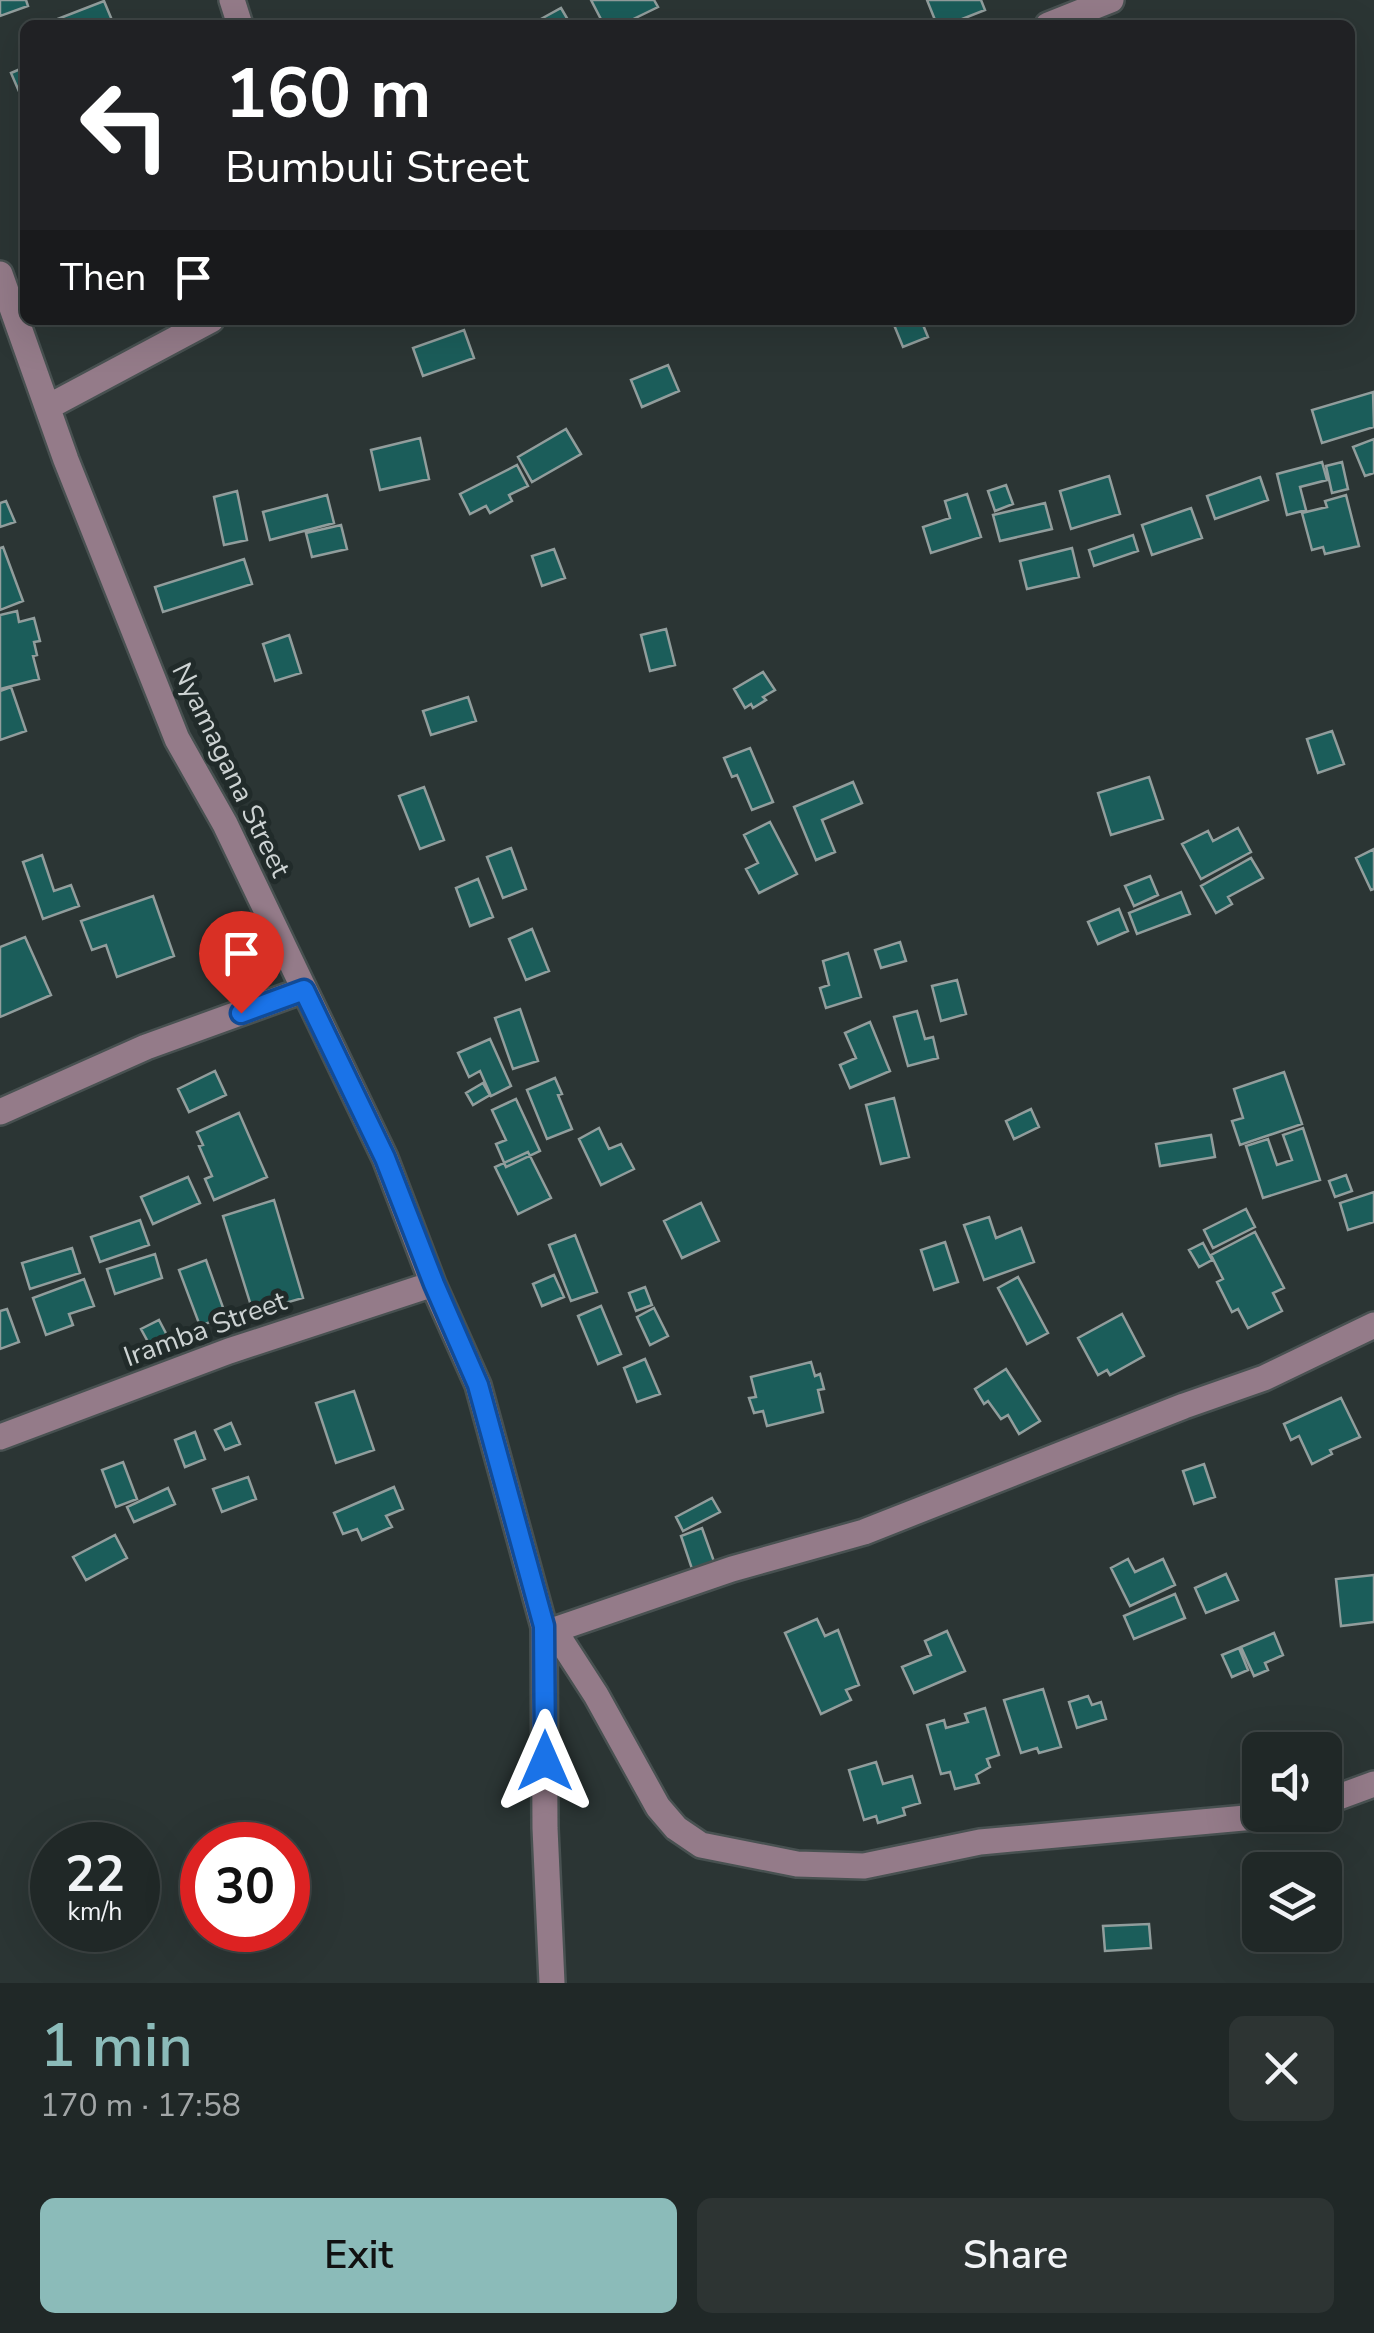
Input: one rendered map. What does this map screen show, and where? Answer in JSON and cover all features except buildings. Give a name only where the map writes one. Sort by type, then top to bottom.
[{"type":"street","points":[[1061,20],[1111,0]]},
{"type":"street","name":"Nyamagana Street","points":[[0,274],[128,619],[178,739],[224,824],[385,1158],[478,1385],[549,1628],[546,1828],[552,1983]]},
{"type":"street","points":[[48,407],[202,325]]},
{"type":"street","points":[[0,1112],[146,1048],[304,990]]},
{"type":"street","name":"Iramba Street","points":[[0,1437],[229,1351],[434,1284]]},
{"type":"street","points":[[1242,1818],[980,1842],[864,1866],[797,1864],[701,1845],[676,1828],[658,1807],[596,1696],[549,1628],[732,1569],[864,1532],[1264,1378],[1374,1325]]},
{"type":"street","points":[[1342,1796],[1374,1784]]},
{"type":"route","points":[[241,1013],[304,990],[385,1158],[478,1385],[544,1626],[545,1761]]}]
